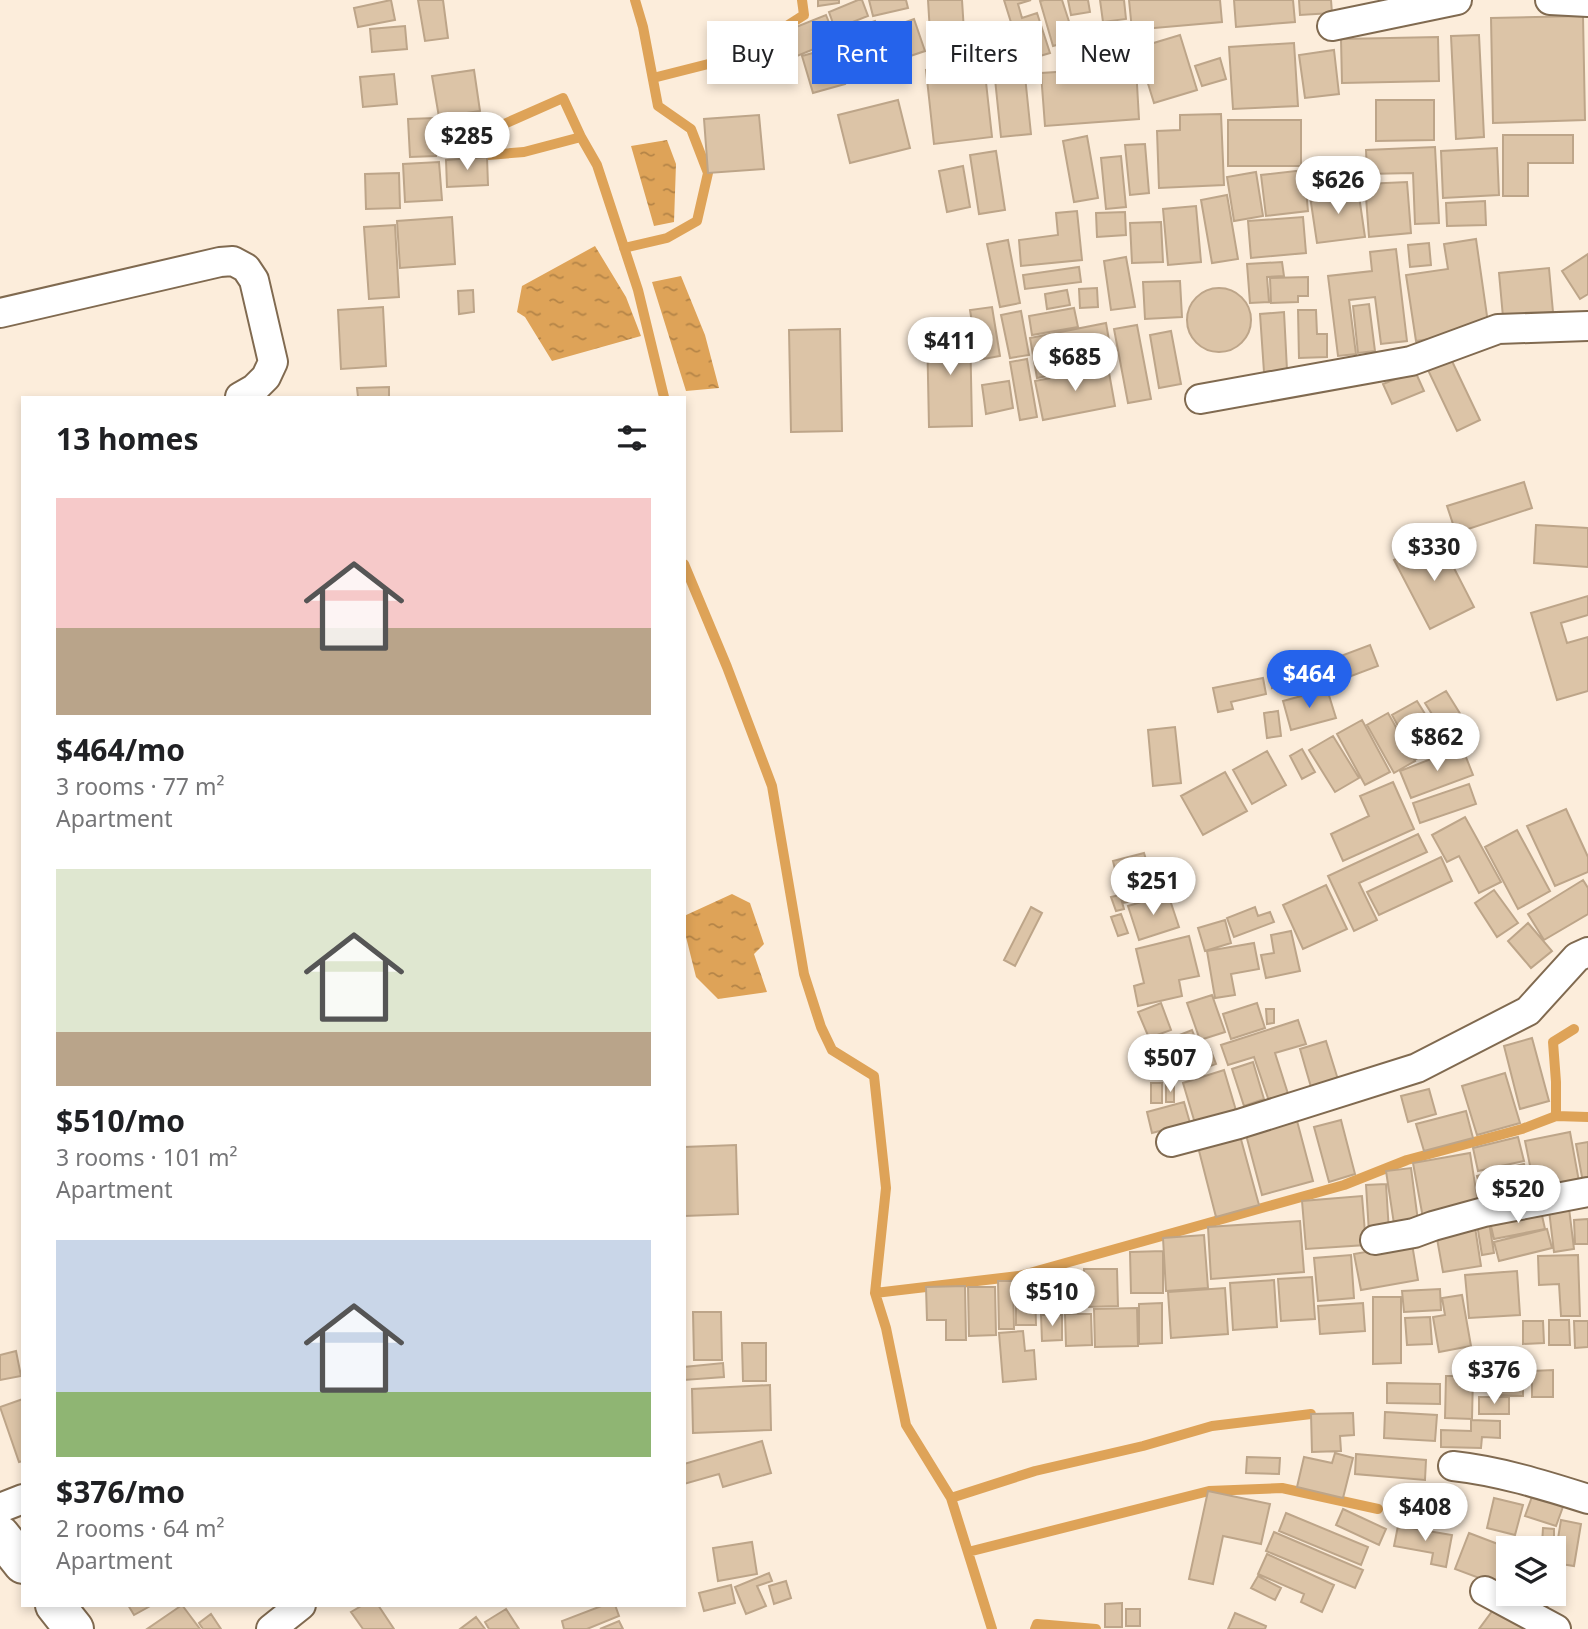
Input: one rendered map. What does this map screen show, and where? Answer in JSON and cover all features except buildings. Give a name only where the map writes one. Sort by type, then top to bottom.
[{"type":"main road","points":[[0,1535],[21,1561]]},
{"type":"main road","points":[[57,1607],[74,1629]]},
{"type":"street","points":[[1332,26],[1457,0]]},
{"type":"street","points":[[1550,0],[1588,2]]},
{"type":"street","points":[[0,313],[233,261],[246,268],[254,280],[273,362],[256,395]]},
{"type":"street","points":[[1200,399],[1411,361],[1498,329],[1588,326]]},
{"type":"street","points":[[1171,1142],[1417,1068],[1528,1011],[1577,957],[1588,953]]},
{"type":"street","points":[[1375,1240],[1414,1233],[1483,1212],[1588,1192]]},
{"type":"street","points":[[1453,1466],[1482,1469],[1588,1499]]},
{"type":"street","points":[[0,1508],[21,1500]]},
{"type":"street","points":[[1485,1591],[1556,1629]]},
{"type":"street","points":[[271,1629],[298,1607]]},
{"type":"water","points":[[667,140],[676,164],[674,222],[654,226],[631,146]]},
{"type":"water","points":[[595,246],[626,297],[641,336],[552,361],[525,317],[517,312],[522,286]]},
{"type":"water","points":[[681,276],[705,335],[719,388],[686,391],[652,282]]},
{"type":"water","points":[[732,894],[750,903],[764,944],[754,954],[767,992],[718,999],[696,977],[686,937],[686,915]]},
{"type":"waterway","points":[[624,248],[667,238],[697,221],[708,173],[691,129],[658,106],[635,0]]},
{"type":"waterway","points":[[653,78],[740,56],[804,15],[802,0]]},
{"type":"waterway","points":[[474,134],[486,132],[563,98],[581,137]]},
{"type":"waterway","points":[[464,157],[524,152],[581,137],[597,165],[638,290],[664,396]]},
{"type":"waterway","points":[[686,569],[772,786],[804,974],[821,1027],[832,1050],[874,1076],[886,1188],[875,1293],[886,1328],[906,1425],[951,1498],[992,1629]]},
{"type":"waterway","points":[[1556,1116],[1553,1042],[1574,1029]]},
{"type":"waterway","points":[[875,1293],[1019,1276],[1344,1185],[1407,1160],[1522,1129],[1556,1116],[1588,1117]]},
{"type":"waterway","points":[[951,1498],[1035,1471],[1143,1446],[1212,1426],[1311,1414]]},
{"type":"waterway","points":[[968,1552],[1209,1491],[1282,1488],[1378,1509]]},
{"type":"waterway","points":[[1035,1629],[1037,1624],[1096,1629]]}]
